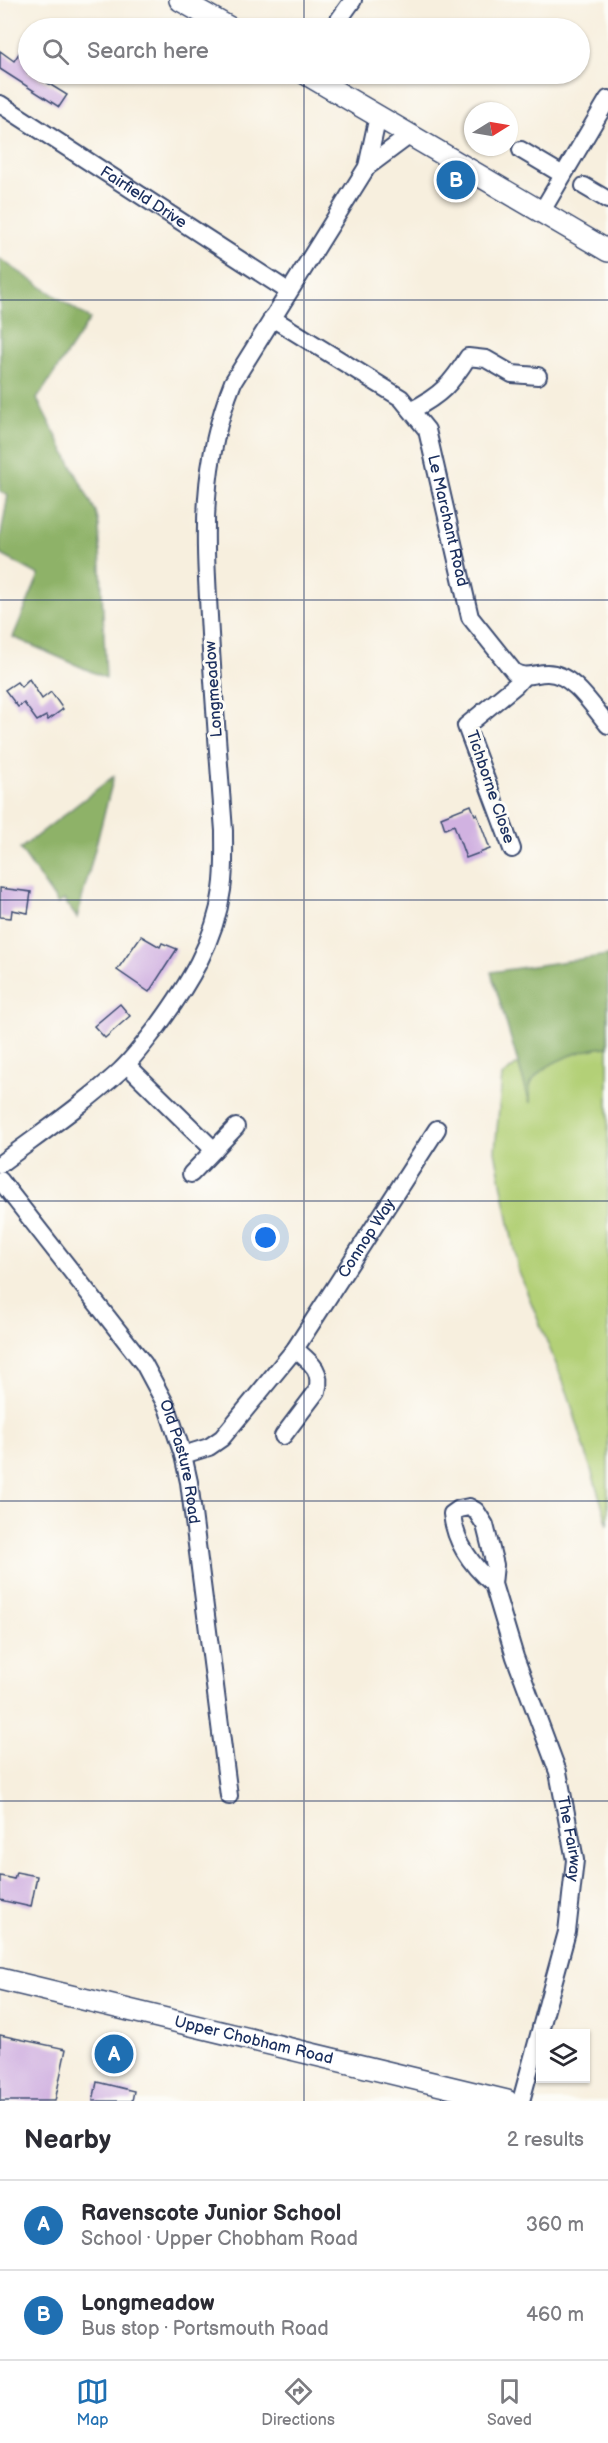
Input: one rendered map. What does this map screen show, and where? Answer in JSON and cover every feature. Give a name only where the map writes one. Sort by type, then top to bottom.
[{"type":"main road","points":[[180,0],[212,18]]},
{"type":"main road","points":[[323,84],[608,250]]},
{"type":"main road","name":"Upper Chobham Road","points":[[0,1979],[507,2101]]},
{"type":"street","points":[[340,18],[353,0]]},
{"type":"street","points":[[542,211],[608,99]]},
{"type":"street","name":"Fairfield Drive","points":[[0,104],[288,291]]},
{"type":"street","points":[[367,167],[378,116]]},
{"type":"street","points":[[367,167],[410,135]]},
{"type":"street","points":[[521,150],[563,175]]},
{"type":"street","name":"Longmeadow","points":[[0,1164],[127,1065],[190,980],[211,935],[222,892],[224,831],[207,580],[207,479],[221,413],[233,382],[367,167]]},
{"type":"street","points":[[584,186],[608,200]]},
{"type":"street","name":"Le Marchant Road","points":[[272,318],[400,398],[427,430],[470,617],[514,672],[523,677]]},
{"type":"street","points":[[412,410],[434,399],[451,384],[468,357],[486,359],[512,374],[538,376]]},
{"type":"street","points":[[523,677],[549,673],[575,685],[608,725]]},
{"type":"street","name":"Tichborne Close","points":[[512,849],[466,726],[523,677]]},
{"type":"street","points":[[127,1065],[214,1150]]},
{"type":"street","points":[[191,1173],[236,1127]]},
{"type":"street","name":"Connop Way","points":[[183,1455],[208,1447],[222,1438],[295,1349],[437,1129]]},
{"type":"street","name":"Old Pasture Road","points":[[0,1180],[144,1364],[167,1407],[183,1455],[194,1511],[230,1796]]},
{"type":"street","points":[[283,1436],[317,1391],[319,1385],[316,1368],[295,1349]]},
{"type":"street","name":"The Fairway","points":[[493,1584],[516,1657],[558,1772],[575,1860],[567,1932],[521,2101]]},
{"type":"green space","points":[[0,259],[90,319],[37,399],[96,512],[99,525],[106,678],[13,637],[39,575],[0,554],[0,540],[8,495],[0,491]]},
{"type":"green space","points":[[114,776],[77,918],[64,900],[58,904],[20,849]]},
{"type":"green space","points":[[608,955],[608,1047],[577,1053],[544,1069],[531,1084],[530,1103],[491,972]]},
{"type":"green space","points":[[608,1033],[608,1525],[568,1394],[518,1270],[495,1151],[502,1076],[550,1039]]},
{"type":"building","points":[[0,51],[14,61],[18,55],[18,81],[0,69]]},
{"type":"building","points":[[23,84],[49,84],[67,95],[59,107]]},
{"type":"building","points":[[29,679],[42,699],[51,692],[63,709],[48,720],[46,716],[37,721],[24,703],[18,707],[5,690],[17,682],[21,687]]},
{"type":"building","points":[[471,805],[475,815],[477,814],[490,849],[466,858],[454,825],[445,829],[441,817]]},
{"type":"building","points":[[0,888],[31,892],[28,913],[12,910],[11,918],[0,917]]},
{"type":"building","points":[[141,936],[160,947],[162,943],[177,949],[149,992],[117,970]]},
{"type":"building","points":[[120,1004],[130,1016],[105,1038],[94,1026]]},
{"type":"building","points":[[16,1872],[37,1876],[31,1907],[0,1900],[0,1876],[14,1879]]},
{"type":"building","points":[[0,2035],[66,2049],[55,2101],[0,2101]]},
{"type":"building","points":[[97,2082],[134,2091],[132,2101],[93,2101]]},
{"type":"place","name":"Longmeadow","points":[[456,180]]},
{"type":"place","name":"Ravenscote Junior School","points":[[114,2054]]}]
